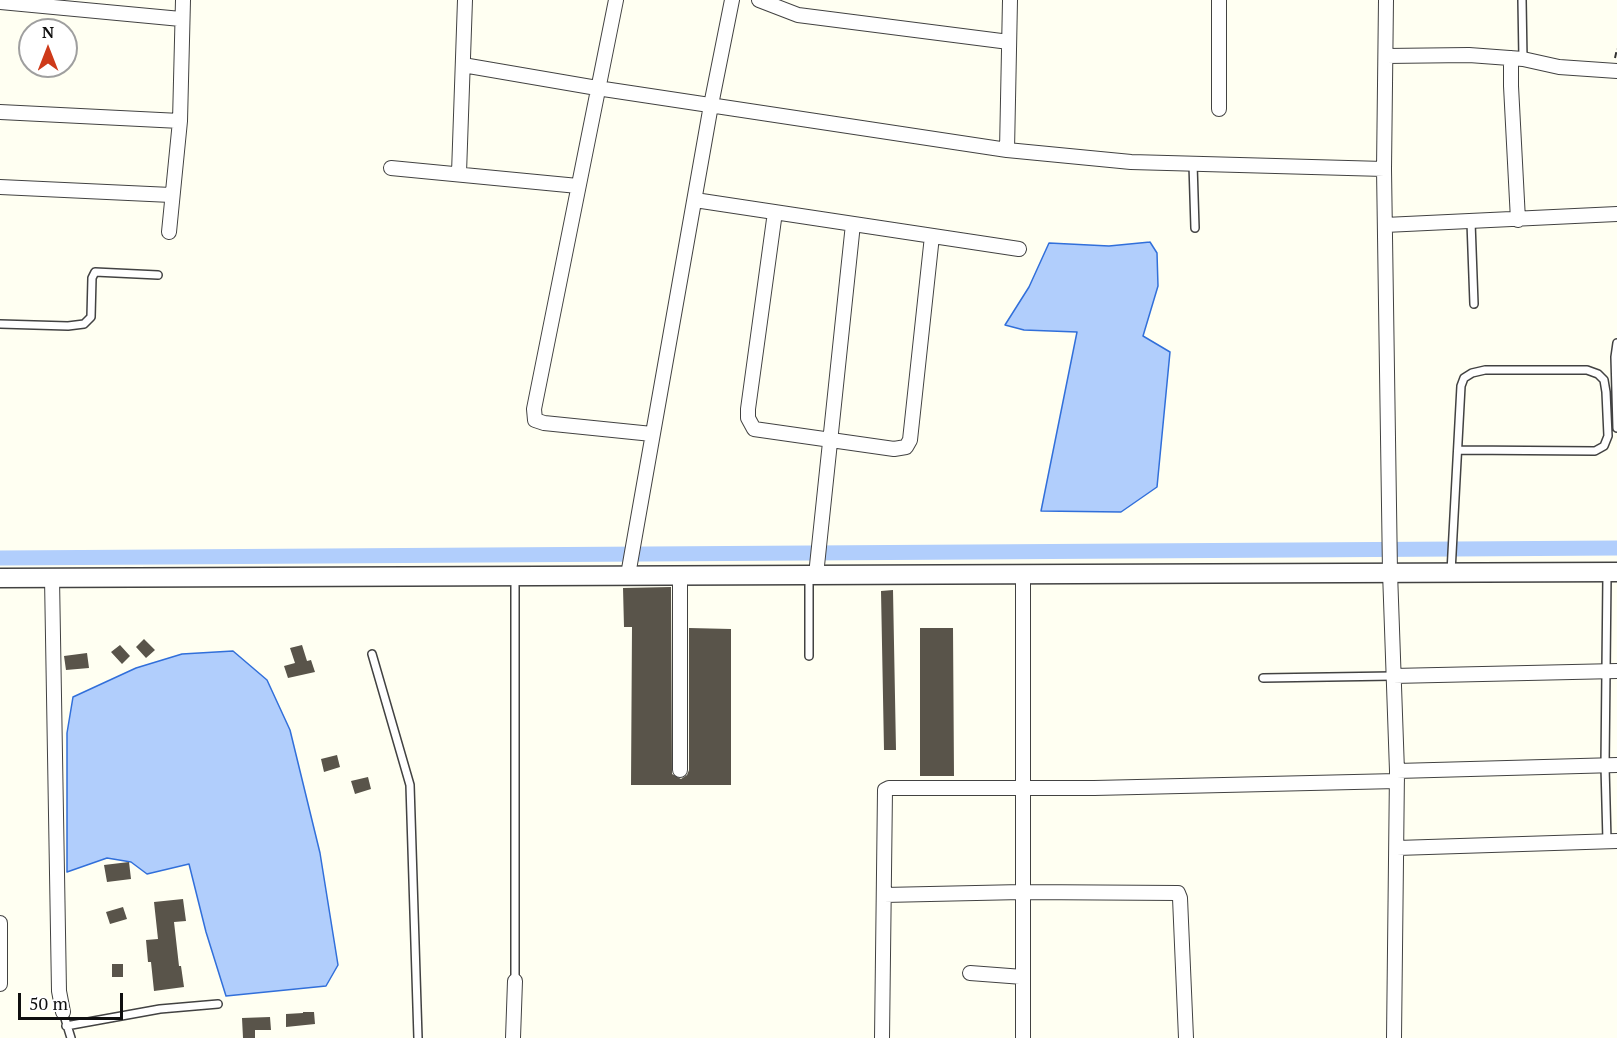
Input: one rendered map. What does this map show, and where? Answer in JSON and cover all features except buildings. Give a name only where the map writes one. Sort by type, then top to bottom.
[{"type":"street","points":[[169,232],[180,121],[183,0]]},
{"type":"street","points":[[459,174],[465,0]]},
{"type":"street","points":[[616,0],[534,409],[535,420],[652,434]]},
{"type":"street","points":[[630,563],[711,105],[732,0]]},
{"type":"street","points":[[759,0],[798,15],[1009,42]]},
{"type":"street","points":[[1007,150],[1010,0]]},
{"type":"street","points":[[1219,0],[1219,109]]},
{"type":"street","points":[[1386,0],[1384,169],[1393,676],[1397,776],[1394,1038]]},
{"type":"street","points":[[0,2],[181,19]]},
{"type":"street","points":[[1386,56],[1469,55],[1517,59],[1558,67],[1617,70]]},
{"type":"street","points":[[1517,59],[1510,86],[1518,220]]},
{"type":"street","points":[[463,65],[597,88],[1007,150],[1131,162],[1384,169]]},
{"type":"street","points":[[0,111],[180,121]]},
{"type":"street","points":[[391,168],[578,186]]},
{"type":"street","points":[[0,187],[171,195]]},
{"type":"street","points":[[695,200],[1019,249]]},
{"type":"street","points":[[775,212],[748,418],[754,429],[894,448],[906,447],[910,440],[932,236]]},
{"type":"street","points":[[1385,225],[1617,214]]},
{"type":"street","points":[[814,572],[853,224]]},
{"type":"street","points":[[0,578],[515,576],[630,563],[680,575],[814,572],[1023,574],[1391,569],[1451,565],[1612,572]]},
{"type":"street","points":[[1023,574],[1023,1038]]},
{"type":"street","points":[[680,575],[680,770]]},
{"type":"street","points":[[51,578],[59,991],[65,1019]]},
{"type":"street","points":[[1393,676],[1611,671]]},
{"type":"street","points":[[882,1038],[885,790],[889,788],[1022,789],[1611,766]]},
{"type":"street","points":[[1397,848],[1612,841]]},
{"type":"street","points":[[884,895],[1022,892],[1178,893],[1186,1038]]},
{"type":"street","points":[[0,923],[0,984]]},
{"type":"street","points":[[970,973],[1023,977]]},
{"type":"street","points":[[513,1038],[515,981]]},
{"type":"lane","points":[[1517,59],[1522,0]]},
{"type":"lane","points":[[1193,164],[1195,228]]},
{"type":"lane","points":[[1472,222],[1474,304]]},
{"type":"lane","points":[[0,324],[68,326],[84,324],[91,317],[92,278],[95,272],[158,275]]},
{"type":"lane","points":[[1617,343],[1615,357],[1617,428]]},
{"type":"lane","points":[[1451,565],[1461,386],[1464,378],[1472,373],[1485,370],[1587,370],[1598,374],[1604,380],[1608,436],[1604,446],[1595,451],[1458,450]]},
{"type":"lane","points":[[809,656],[814,572]]},
{"type":"lane","points":[[1612,572],[1612,841]]},
{"type":"lane","points":[[515,576],[515,981]]},
{"type":"lane","points":[[372,654],[410,785],[418,1038]]},
{"type":"lane","points":[[1263,678],[1393,676]]},
{"type":"lane","points":[[71,1038],[65,1019],[218,1004]]},
{"type":"water","points":[[1150,242],[1157,253],[1158,286],[1143,336],[1170,352],[1157,487],[1121,512],[1041,511],[1077,332],[1024,330],[1005,325],[1029,287],[1049,243],[1109,246]]},
{"type":"water","points":[[233,651],[267,680],[290,730],[320,853],[338,965],[326,986],[226,996],[206,932],[189,864],[147,874],[131,862],[107,858],[67,872],[67,733],[73,697],[136,668],[182,654]]},
{"type":"waterway","points":[[0,558],[1617,548]]}]
